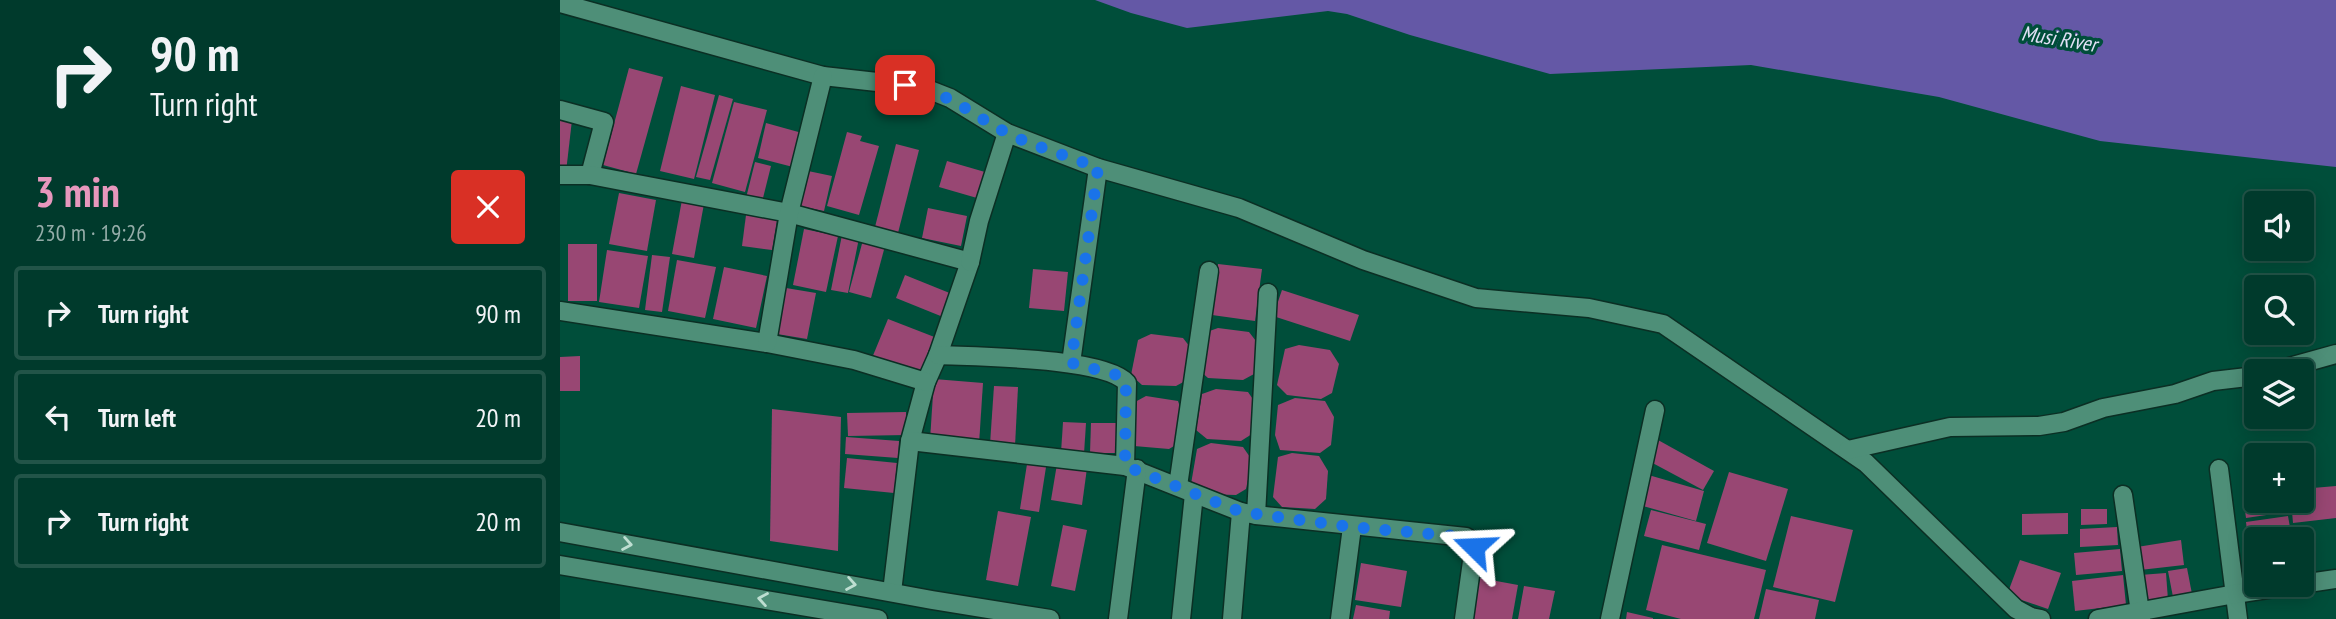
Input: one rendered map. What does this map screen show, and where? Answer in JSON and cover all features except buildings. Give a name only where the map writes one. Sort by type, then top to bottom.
[{"type":"street","points":[[560,3],[823,76],[922,87],[950,98],[1007,133],[1098,168],[1239,208],[1363,260],[1476,298],[1588,308],[1663,324],[1866,463],[2016,609],[2041,619]]},
{"type":"street","points":[[766,343],[789,213],[823,76]]},
{"type":"street","points":[[560,110],[604,122],[590,175]]},
{"type":"street","points":[[892,592],[910,441],[926,382],[970,262],[979,221],[1007,133]]},
{"type":"street","points":[[1071,363],[1098,168]]},
{"type":"street","points":[[560,175],[590,175],[789,213],[970,262]]},
{"type":"street","points":[[1181,619],[1186,490],[1209,271]]},
{"type":"street","points":[[1232,619],[1249,514],[1268,293]]},
{"type":"street","points":[[560,312],[766,343],[854,360],[926,382]]},
{"type":"street","points":[[2314,360],[2336,354]]},
{"type":"street","points":[[938,355],[1071,363],[1117,375],[1126,383],[1130,468],[1118,619]]},
{"type":"street","points":[[1848,450],[1950,427],[2039,426],[2064,422],[2103,408],[2175,394],[2213,381],[2244,377]]},
{"type":"street","points":[[1610,619],[1656,410]]},
{"type":"street","points":[[910,441],[1130,468],[1249,514],[1466,537],[1472,541],[1474,547],[1464,619]]},
{"type":"street","points":[[2219,469],[2238,619]]},
{"type":"street","points":[[2123,495],[2140,615]]},
{"type":"street","points":[[1340,619],[1352,527]]},
{"type":"street","points":[[560,532],[1050,619]]},
{"type":"street","points":[[560,565],[878,619]]},
{"type":"street","points":[[2314,582],[2336,579]]},
{"type":"street","points":[[2098,619],[2140,615],[2244,593]]},
{"type":"water","name":"Musi River","points":[[1095,0],[2336,0],[2336,167],[2100,141],[1939,97],[1751,65],[1550,74],[1410,35],[1347,14],[1328,11],[1187,28]]},
{"type":"route","points":[[905,85],[922,87],[950,98],[1007,133],[1098,168],[1071,363],[1117,375],[1126,383],[1125,466],[1241,512],[1352,527],[1466,537],[1472,541],[1474,547]]}]
